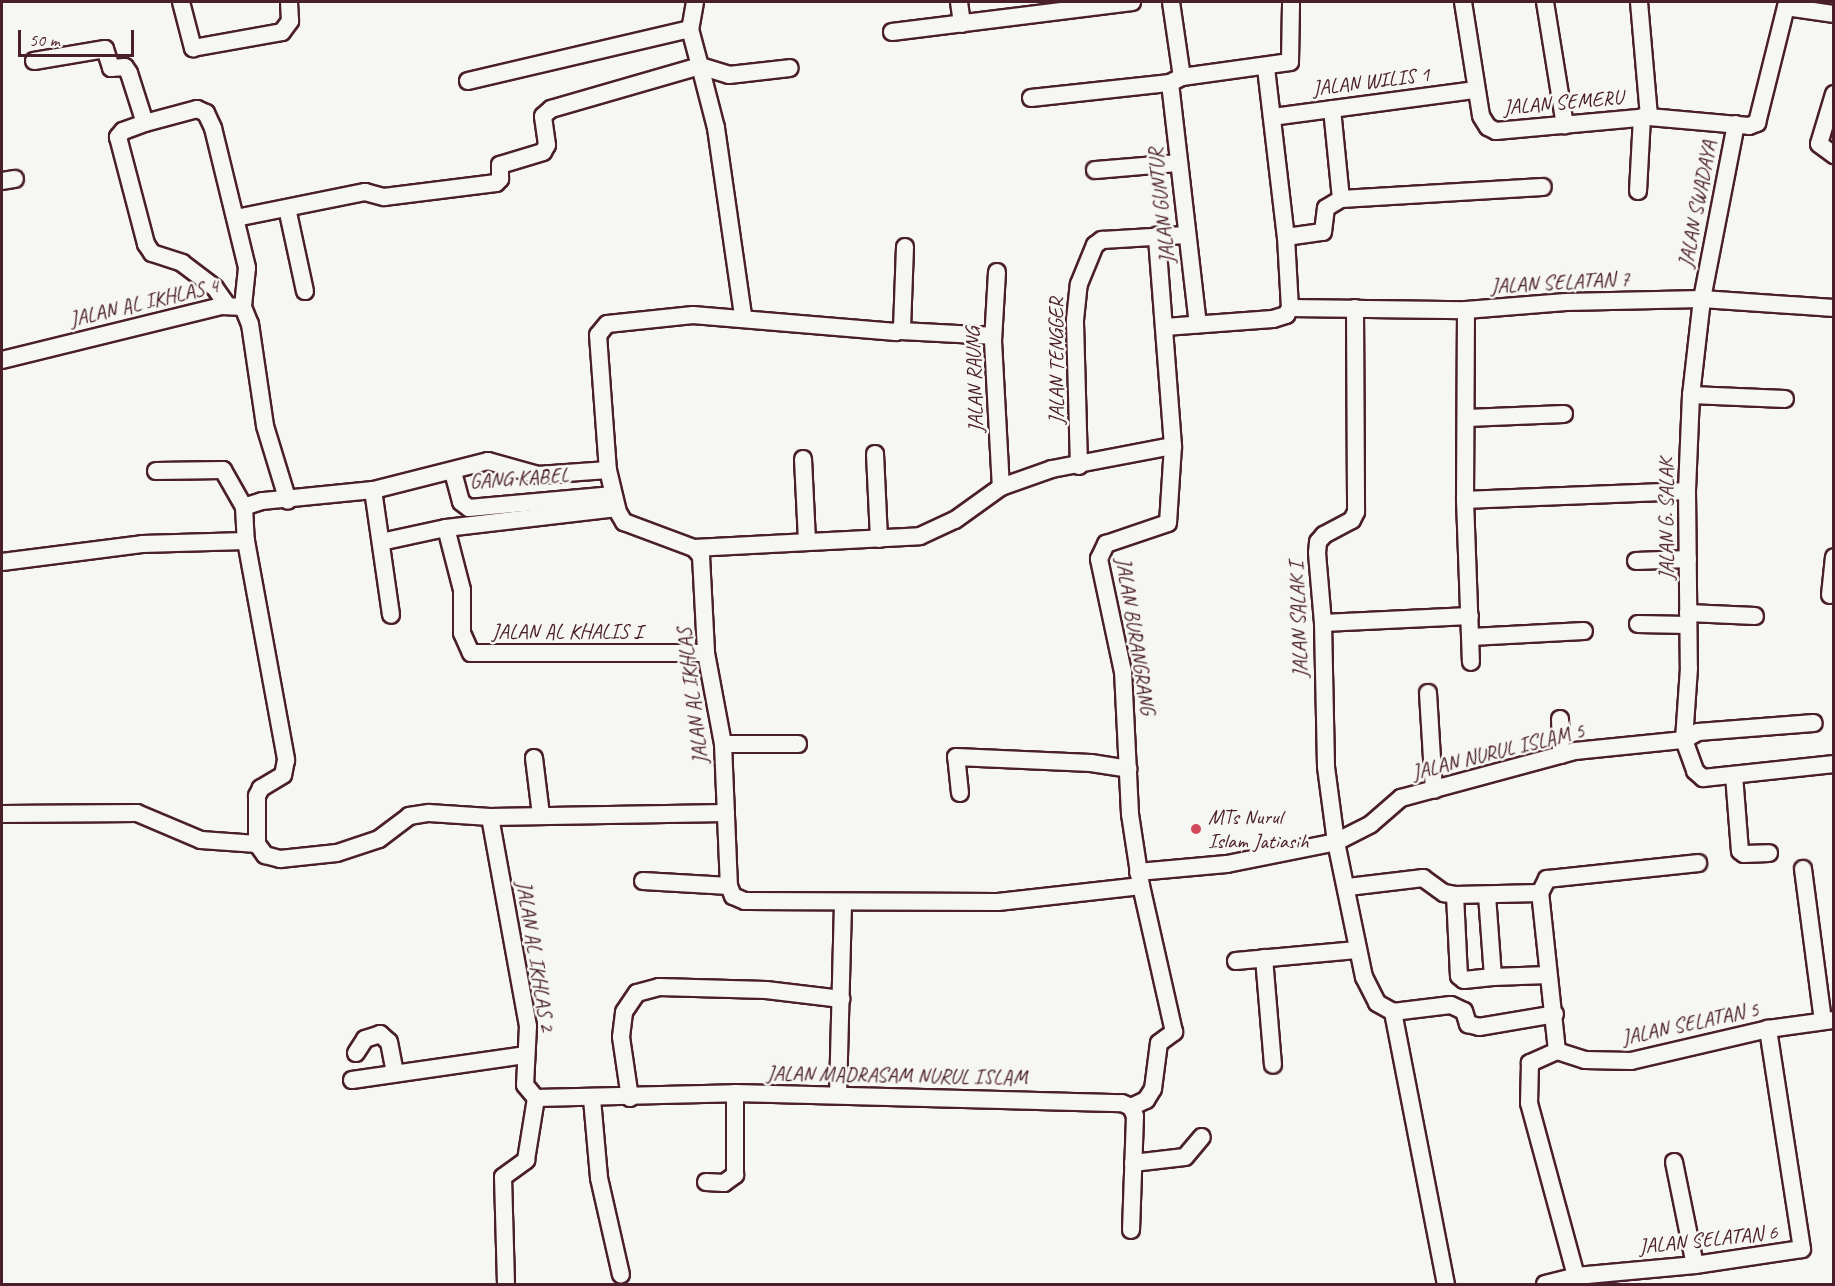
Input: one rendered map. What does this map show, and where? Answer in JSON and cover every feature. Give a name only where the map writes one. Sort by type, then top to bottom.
[{"type":"street","points":[[181,2],[190,47],[282,32],[291,21],[289,2]]},
{"type":"street","points":[[695,2],[690,29],[716,128],[743,316]]},
{"type":"street","points":[[959,2],[962,24]]},
{"type":"street","points":[[892,32],[1132,2]]},
{"type":"street","name":"JALAN GUNTUR","points":[[1171,2],[1178,163],[1198,324]]},
{"type":"street","points":[[1031,98],[1266,68],[1290,62],[1291,2]]},
{"type":"street","name":"JALAN SEMERU","points":[[1463,2],[1475,90],[1481,116],[1488,127],[1496,131],[1645,117],[1736,124]]},
{"type":"street","points":[[1545,2],[1565,125]]},
{"type":"street","points":[[1638,191],[1645,117],[1639,2]]},
{"type":"street","points":[[1783,4],[1833,14]]},
{"type":"street","name":"JALAN SWADAYA","points":[[1702,299],[1736,124],[1757,123],[1761,114],[1783,4]]},
{"type":"street","points":[[468,81],[690,29]]},
{"type":"street","points":[[34,61],[105,49],[111,68],[125,67],[129,73],[145,123]]},
{"type":"street","points":[[236,218],[365,192],[384,197],[496,183],[500,179],[500,165],[543,152],[547,146],[543,116],[551,110],[699,66],[729,75],[790,68]]},
{"type":"street","points":[[1165,327],[1272,319],[1286,315],[1290,308],[1286,237],[1266,68]]},
{"type":"street","name":"JALAN WILIS 1","points":[[1272,117],[1475,90]]},
{"type":"street","points":[[1833,94],[1819,144],[1833,155]]},
{"type":"street","points":[[197,109],[206,113],[236,218],[247,268],[235,306],[182,263],[152,253],[146,244],[118,137],[123,131],[145,123],[197,109]]},
{"type":"street","points":[[1332,109],[1341,199]]},
{"type":"street","points":[[1095,170],[1178,163]]},
{"type":"street","points":[[1286,237],[1323,232],[1326,208],[1341,199],[1543,187]]},
{"type":"street","points":[[287,208],[305,291]]},
{"type":"street","name":"JALAN TENGGER","points":[[1079,466],[1075,320],[1079,284],[1095,244],[1102,240],[1186,235]]},
{"type":"street","name":"JALAN BURANGRANG","points":[[1131,1107],[1146,1100],[1153,1089],[1159,1043],[1174,1032],[1139,879],[1123,672],[1099,559],[1101,550],[1116,539],[1168,523],[1173,446],[1157,236]]},
{"type":"street","points":[[899,331],[902,327],[905,247]]},
{"type":"street","name":"JALAN RAUNG","points":[[997,272],[993,336],[1001,487]]},
{"type":"street","name":"JALAN SELATAN 7","points":[[1290,308],[1466,310],[1566,302],[1702,299],[1833,308]]},
{"type":"street","name":"JALAN G. SALAK","points":[[1684,740],[1688,619],[1687,491],[1691,395],[1702,299]]},
{"type":"street","name":"JALAN AL IKHLAS 4","points":[[2,360],[235,306],[250,324],[265,426],[288,501]]},
{"type":"street","name":"JALAN SALAK I","points":[[1355,308],[1356,512],[1352,520],[1331,529],[1318,542],[1323,623],[1326,767],[1336,842],[1348,887],[1357,950],[1364,977],[1377,1004],[1393,1012]]},
{"type":"street","points":[[1466,310],[1465,500],[1472,662]]},
{"type":"street","points":[[993,336],[899,331],[743,316],[693,315],[620,322],[601,327],[608,470],[615,501],[624,522],[694,548],[879,539],[936,530],[1001,487],[1052,469],[1079,466],[1173,446]]},
{"type":"street","points":[[1691,395],[1785,399]]},
{"type":"street","points":[[1467,418],[1564,414]]},
{"type":"street","points":[[875,454],[879,539]]},
{"type":"street","points":[[803,459],[807,542]]},
{"type":"street","points":[[244,507],[262,501],[288,501],[374,490],[453,472],[488,461],[538,475],[608,470]]},
{"type":"street","points":[[156,471],[223,470],[244,507],[246,541],[286,760],[283,775],[261,788],[257,796],[257,844],[265,855],[280,859],[308,857],[379,839],[409,816],[455,812],[490,817],[726,813]]},
{"type":"street","name":"GANG KABEL","points":[[453,472],[461,502],[469,508],[615,501]]},
{"type":"street","points":[[374,490],[391,615]]},
{"type":"street","points":[[1465,500],[1687,491]]},
{"type":"street","points":[[381,542],[448,535],[615,501]]},
{"type":"street","name":"JALAN AL KHALIS I","points":[[448,535],[462,590],[462,633],[469,652],[706,653]]},
{"type":"street","points":[[2,562],[142,544],[246,541]]},
{"type":"street","name":"JALAN AL IKHLAS","points":[[694,548],[703,564],[706,653],[723,744],[729,886]]},
{"type":"street","points":[[1830,595],[1833,557]]},
{"type":"street","points":[[1636,561],[1688,559]]},
{"type":"street","points":[[1323,623],[1470,616]]},
{"type":"street","points":[[1638,624],[1755,616]]},
{"type":"street","points":[[1471,637],[1584,632]]},
{"type":"street","points":[[1428,693],[1434,790]]},
{"type":"street","points":[[1560,719],[1561,755]]},
{"type":"street","name":"JALAN NURUL ISLAM 5","points":[[1139,879],[1336,842],[1371,824],[1401,798],[1561,755],[1684,740],[1698,732],[1814,723]]},
{"type":"street","points":[[1684,740],[1699,776],[1734,775],[1833,764]]},
{"type":"street","points":[[723,744],[798,744]]},
{"type":"street","points":[[960,793],[956,757],[1081,762],[1129,769]]},
{"type":"street","points":[[534,758],[541,815]]},
{"type":"street","points":[[1734,775],[1740,850],[1744,854],[1769,853]]},
{"type":"street","points":[[2,814],[136,813],[201,840],[257,844]]},
{"type":"street","name":"JALAN AL IKHLAS 2","points":[[490,817],[528,1026],[525,1085],[536,1098]]},
{"type":"street","points":[[1576,1276],[1529,1103],[1530,1063],[1557,1051],[1555,1014],[1548,975],[1540,894],[1546,879],[1557,876],[1698,863]]},
{"type":"street","points":[[1803,869],[1828,1021]]},
{"type":"street","points":[[1348,887],[1423,878],[1444,893],[1455,895],[1540,894]]},
{"type":"street","points":[[643,881],[729,886],[733,896],[745,901],[843,903],[998,902],[1139,879]]},
{"type":"street","points":[[1455,895],[1459,976],[1464,980],[1548,975]]},
{"type":"street","points":[[1488,896],[1493,977]]},
{"type":"street","points":[[838,1095],[843,903]]},
{"type":"street","points":[[1236,961],[1357,950]]},
{"type":"street","points":[[1264,958],[1273,1065]]},
{"type":"street","points":[[630,1098],[621,1037],[624,1012],[637,993],[659,987],[766,990],[841,999]]},
{"type":"street","points":[[1446,1284],[1393,1012],[1451,1005],[1464,1011],[1468,1024],[1479,1027],[1555,1014]]},
{"type":"street","name":"JALAN SELATAN 5","points":[[1557,1051],[1585,1060],[1631,1061],[1768,1029],[1828,1021]]},
{"type":"street","name":"JALAN SELATAN 6","points":[[1545,1284],[1576,1276],[1695,1265],[1802,1249],[1768,1029]]},
{"type":"street","points":[[356,1053],[365,1039],[380,1034],[390,1042],[395,1073]]},
{"type":"street","points":[[352,1080],[526,1055]]},
{"type":"street","points":[[706,1182],[724,1183],[735,1175],[735,1093]]},
{"type":"street","name":"JALAN MADRASAM NURUL ISLAM","points":[[536,1098],[592,1099],[735,1093],[1122,1103],[1131,1107]]},
{"type":"street","points":[[506,1284],[503,1177],[526,1160],[536,1098]]},
{"type":"street","points":[[592,1099],[598,1178],[621,1275]]},
{"type":"street","points":[[1131,1107],[1135,1116],[1131,1230]]},
{"type":"street","points":[[1133,1163],[1185,1157],[1202,1137]]},
{"type":"street","points":[[1674,1162],[1695,1265]]},
{"type":"place","name":"MTs Nurul Islam Jatiasih","points":[[1196,829]]}]
